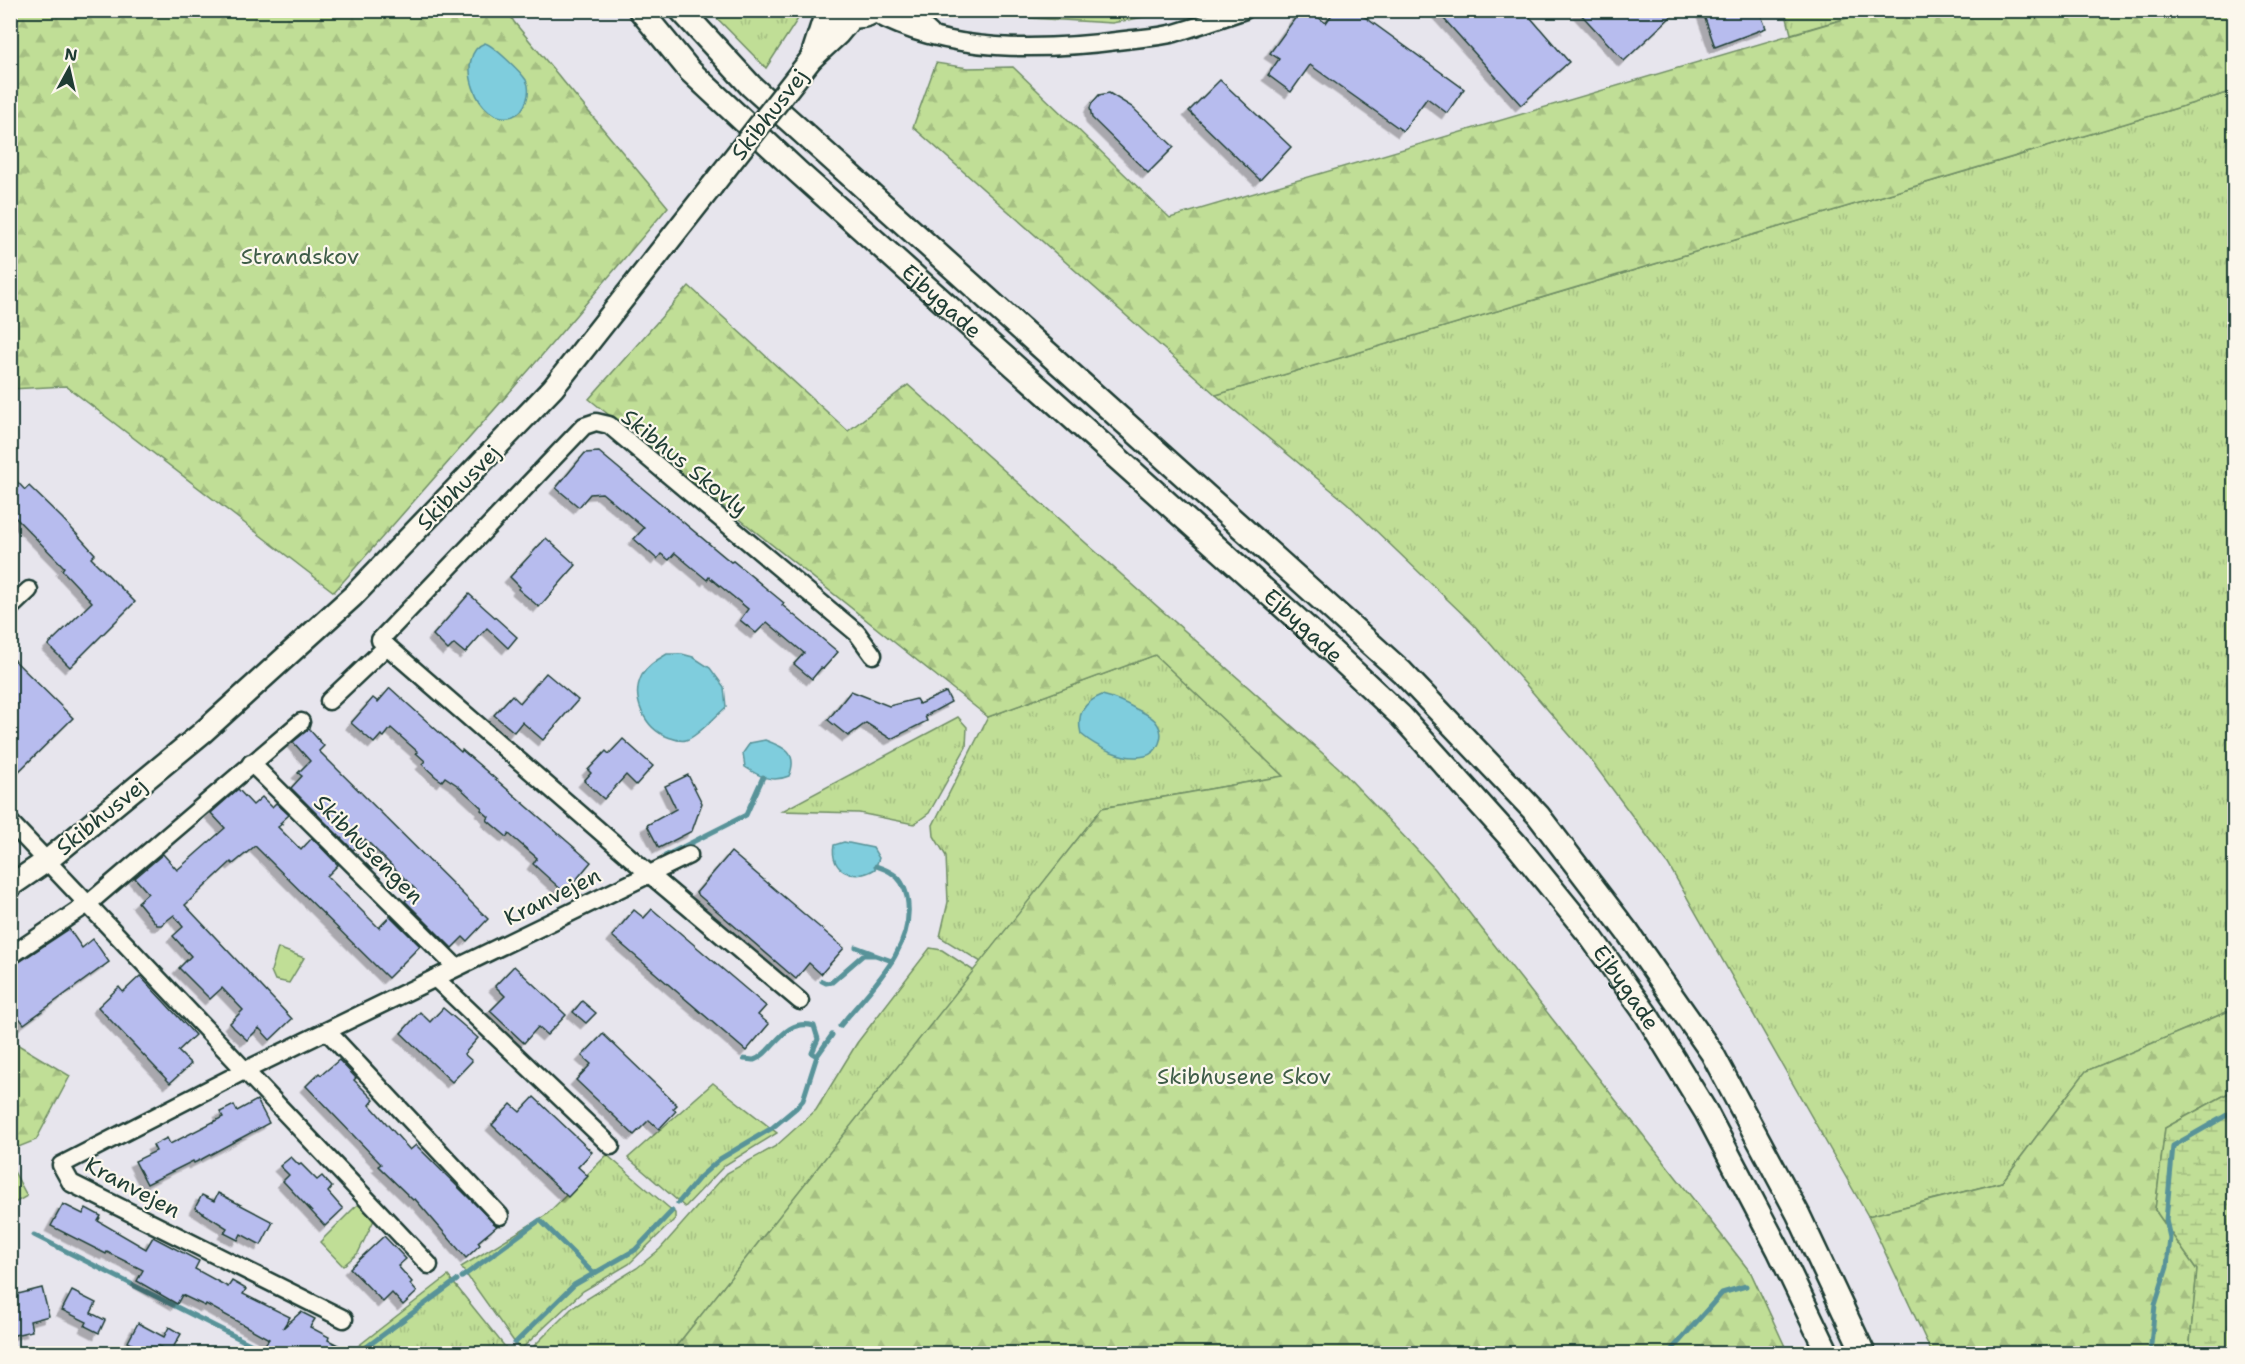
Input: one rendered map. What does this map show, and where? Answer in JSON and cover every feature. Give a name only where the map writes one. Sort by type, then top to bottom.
[{"type":"main road","name":"Ejbygade","points":[[640,10],[690,71],[798,172],[1307,628],[1401,716],[1515,843],[1588,933],[1640,1005],[1700,1102],[1779,1251],[1828,1353]]},
{"type":"main road","name":"Ejbygade","points":[[681,10],[751,86],[1402,672],[1538,814],[1629,933],[1712,1053],[1798,1214],[1864,1353]]},
{"type":"street","name":"Skibhusvej","points":[[811,60],[823,22],[832,10]]},
{"type":"street","points":[[906,10],[934,35]]},
{"type":"street","points":[[861,13],[895,25],[957,41],[1010,47],[1078,46],[1173,33],[1245,10]]},
{"type":"street","name":"Skibhusvej","points":[[10,886],[48,860],[202,733],[353,596],[553,388],[811,60],[861,13]]},
{"type":"street","name":"Skibhus Skovly","points":[[329,701],[387,646],[380,640],[584,426],[596,422],[609,425],[857,633],[873,655]]},
{"type":"street","points":[[10,608],[29,590]]},
{"type":"street","points":[[387,646],[648,873],[800,1001]]},
{"type":"street","points":[[10,956],[89,903],[301,722]]},
{"type":"street","name":"Skibhusengen","points":[[251,763],[456,967]]},
{"type":"street","name":"Skibhusvej","points":[[10,822],[48,860]]},
{"type":"street","name":"Kranvejen","points":[[344,1319],[71,1183],[61,1166],[246,1070],[689,855]]},
{"type":"street","points":[[48,860],[429,1265]]},
{"type":"street","points":[[435,978],[611,1146]]},
{"type":"street","points":[[327,1031],[500,1216]]},
{"type":"green space","points":[[1036,10],[1176,11],[1112,23],[1030,18]]},
{"type":"green space","points":[[1785,10],[1871,11],[1791,34]]},
{"type":"green space","name":"Strandskov","points":[[10,11],[508,11],[514,22],[668,207],[537,361],[334,592],[66,386],[11,389]]},
{"type":"green space","points":[[710,11],[803,11],[766,68]]},
{"type":"green space","points":[[1871,11],[2234,11],[2234,91],[1216,395],[913,127],[936,63],[968,68],[1013,67],[1170,218]]},
{"type":"green space","points":[[2234,91],[2234,1009],[2086,1071],[2002,1182],[1868,1216],[1668,864],[1587,755],[1474,625],[1347,503],[1216,395]]},
{"type":"green space","name":"Skibhusene Skov","points":[[689,286],[848,431],[908,385],[1338,767],[1435,869],[1751,1273],[1788,1353],[671,1353],[1102,808],[1283,776],[1155,655],[988,717],[589,399]]},
{"type":"green space","points":[[1155,655],[1284,776],[1102,808],[981,962],[940,937],[948,902],[946,856],[934,836],[933,825],[988,717]]},
{"type":"green space","points":[[958,717],[967,727],[966,747],[929,813],[914,824],[859,813],[782,811]]},
{"type":"green space","points":[[278,948],[304,958],[289,983],[275,980],[271,971]]},
{"type":"green space","points":[[930,948],[942,950],[974,971],[671,1353],[526,1354],[572,1308],[637,1268],[660,1249],[727,1173],[776,1146],[816,1110],[857,1043]]},
{"type":"green space","points":[[2234,1009],[2234,1090],[2165,1128],[2155,1210],[2197,1270],[2189,1353],[1932,1353],[1868,1216],[2002,1182],[2086,1071]]},
{"type":"green space","points":[[10,1040],[70,1076],[36,1140],[11,1150]]},
{"type":"green space","points":[[713,1083],[777,1133],[725,1165],[685,1207],[628,1158]]},
{"type":"green space","points":[[2234,1090],[2234,1353],[2189,1353],[2197,1270],[2155,1210],[2165,1128]]},
{"type":"green space","points":[[607,1155],[675,1213],[675,1219],[629,1264],[583,1291],[520,1350],[461,1267],[546,1215]]},
{"type":"green space","points":[[10,1164],[27,1196],[11,1205],[10,1205]]},
{"type":"green space","points":[[360,1202],[375,1218],[358,1253],[343,1266],[320,1242]]},
{"type":"green space","points":[[448,1276],[510,1353],[348,1354]]},
{"type":"water","points":[[485,43],[507,59],[528,84],[527,100],[521,110],[513,116],[500,117],[489,111],[480,101],[474,88],[470,74],[471,61],[476,50]]},
{"type":"water","points":[[667,654],[693,657],[710,668],[724,687],[726,707],[701,730],[684,741],[660,733],[647,720],[639,703],[638,693],[642,675],[656,660]]},
{"type":"water","points":[[1102,695],[1123,702],[1154,720],[1161,734],[1159,744],[1154,751],[1137,757],[1119,755],[1094,744],[1081,734],[1080,721],[1083,710],[1090,701]]},
{"type":"water","points":[[765,740],[784,748],[791,756],[792,768],[789,776],[777,779],[766,778],[745,767],[743,753],[750,743]]},
{"type":"water","points":[[844,842],[873,848],[879,858],[875,869],[859,875],[845,872],[840,868],[835,862],[834,845]]},
{"type":"building","points":[[1301,10],[1308,10],[1326,23],[1335,10],[1355,10],[1464,89],[1447,113],[1427,98],[1403,131],[1310,65],[1291,92],[1268,75],[1279,59],[1270,53]]},
{"type":"building","points":[[1436,10],[1524,10],[1569,62],[1521,105]]},
{"type":"building","points":[[1577,10],[1678,10],[1624,61]]},
{"type":"building","points":[[1702,10],[1759,10],[1766,28],[1715,47]]},
{"type":"building","points":[[1220,80],[1291,147],[1260,180],[1189,111]]},
{"type":"building","points":[[1109,93],[1132,107],[1174,147],[1148,173],[1092,118],[1090,108],[1092,103],[1099,95]]},
{"type":"building","points":[[599,452],[784,603],[782,605],[838,652],[823,669],[821,668],[812,679],[794,664],[804,653],[767,622],[756,633],[740,620],[748,609],[709,577],[707,580],[675,553],[669,560],[661,554],[657,559],[634,539],[644,528],[602,493],[590,494],[579,507],[556,488],[585,453]]},
{"type":"building","points":[[10,474],[25,490],[29,486],[62,518],[95,554],[91,558],[135,602],[70,667],[48,645],[92,602],[62,570],[64,567],[10,512]]},
{"type":"building","points":[[546,538],[576,565],[539,607],[518,589],[520,587],[510,577]]},
{"type":"building","points":[[469,594],[517,637],[508,648],[487,628],[465,653],[454,644],[448,650],[433,635]]},
{"type":"building","points":[[10,656],[73,718],[10,780]]},
{"type":"building","points":[[546,673],[578,700],[543,740],[522,722],[514,732],[494,715],[512,695],[520,703]]},
{"type":"building","points":[[390,688],[461,752],[462,750],[591,862],[565,893],[533,864],[537,858],[509,834],[507,837],[487,820],[489,817],[481,810],[482,808],[457,785],[445,777],[442,781],[436,777],[422,764],[425,761],[416,753],[418,752],[391,728],[384,737],[381,735],[374,743],[351,723],[373,698],[378,702]]},
{"type":"building","points":[[851,691],[889,706],[916,699],[919,704],[946,692],[951,702],[925,716],[927,721],[891,739],[866,723],[848,736],[828,720]]},
{"type":"building","points":[[309,729],[324,746],[319,751],[488,919],[467,941],[463,937],[452,948],[405,901],[416,890],[365,839],[353,850],[291,788],[302,776],[298,773],[310,761],[293,742]]},
{"type":"building","points":[[623,739],[653,766],[636,785],[626,775],[604,799],[584,781],[591,773],[588,770],[606,751],[609,754]]},
{"type":"building","points":[[688,775],[702,803],[692,831],[659,848],[647,825],[676,809],[665,786]]},
{"type":"building","points":[[238,789],[253,805],[262,797],[272,807],[276,803],[289,815],[278,827],[301,850],[312,838],[338,865],[327,876],[379,928],[390,916],[420,946],[388,978],[255,846],[233,864],[231,862],[185,905],[292,1019],[270,1040],[259,1028],[247,1040],[234,1028],[230,1023],[243,1010],[222,988],[210,999],[179,968],[191,956],[173,936],[183,927],[174,915],[161,925],[157,925],[138,902],[148,893],[135,878],[163,854],[177,870],[191,858],[225,828],[211,813]]},
{"type":"building","points":[[731,852],[844,948],[821,974],[809,963],[796,979],[696,893]]},
{"type":"building","points":[[652,909],[766,1006],[758,1015],[769,1024],[746,1051],[612,936],[634,910],[644,918]]},
{"type":"building","points":[[69,929],[82,948],[93,939],[109,962],[24,1024],[10,1006],[10,968]]},
{"type":"building","points":[[514,966],[566,1015],[547,1035],[538,1027],[524,1043],[490,1011],[505,996],[495,986]]},
{"type":"building","points":[[140,976],[195,1035],[178,1051],[191,1064],[170,1083],[98,1007],[119,987],[123,992]]},
{"type":"building","points":[[582,1001],[596,1013],[586,1023],[573,1012]]},
{"type":"building","points":[[443,1008],[478,1038],[464,1054],[472,1061],[452,1082],[401,1033],[420,1012],[430,1022]]},
{"type":"building","points":[[603,1034],[677,1105],[673,1109],[676,1111],[659,1129],[649,1120],[634,1135],[576,1080],[591,1064],[582,1056]]},
{"type":"building","points":[[339,1060],[356,1078],[354,1080],[374,1100],[370,1105],[410,1150],[416,1145],[497,1226],[478,1242],[480,1245],[466,1258],[415,1199],[413,1200],[378,1166],[381,1164],[306,1086],[319,1073],[321,1075]]},
{"type":"building","points":[[534,1097],[592,1152],[578,1167],[588,1176],[568,1197],[492,1125],[511,1104],[520,1112]]},
{"type":"building","points":[[257,1100],[269,1123],[194,1163],[193,1161],[147,1184],[135,1161],[156,1151],[153,1145],[167,1138],[170,1144],[223,1117],[220,1112],[234,1105],[237,1111]]},
{"type":"building","points":[[291,1157],[317,1180],[322,1176],[332,1187],[328,1192],[343,1209],[325,1226],[283,1181],[289,1175],[280,1166]]},
{"type":"building","points":[[218,1193],[273,1222],[261,1245],[241,1234],[238,1240],[224,1233],[227,1228],[195,1208],[202,1195],[214,1201]]},
{"type":"building","points":[[63,1204],[83,1214],[86,1208],[101,1216],[98,1221],[146,1249],[153,1237],[199,1261],[195,1269],[228,1287],[232,1281],[246,1289],[243,1294],[290,1317],[283,1328],[301,1312],[315,1319],[310,1327],[329,1337],[328,1340],[354,1353],[310,1353],[295,1345],[293,1350],[297,1353],[277,1353],[264,1346],[269,1339],[206,1304],[205,1306],[182,1295],[177,1304],[137,1281],[143,1270],[51,1226]]},
{"type":"building","points":[[384,1236],[406,1259],[398,1266],[412,1282],[410,1284],[417,1292],[403,1305],[392,1293],[383,1302],[350,1268]]},
{"type":"building","points":[[42,1288],[49,1316],[30,1321],[32,1331],[10,1336],[10,1296]]},
{"type":"building","points":[[72,1291],[96,1303],[91,1313],[105,1320],[99,1333],[85,1326],[87,1322],[62,1310]]},
{"type":"building","points":[[138,1323],[164,1337],[169,1327],[181,1334],[170,1353],[159,1346],[155,1353],[149,1353],[128,1342]]},
{"type":"waterway","points":[[665,856],[746,815],[763,777]]},
{"type":"waterway","points":[[840,1026],[877,983],[898,951],[905,934],[908,916],[904,887],[896,876],[876,866]]},
{"type":"waterway","points":[[856,947],[872,953]]},
{"type":"waterway","points":[[822,981],[832,982],[863,955],[875,955],[892,961]]},
{"type":"waterway","points":[[744,1059],[754,1060],[761,1056],[786,1031],[803,1025],[814,1026],[818,1039],[812,1053],[817,1056]]},
{"type":"waterway","points":[[678,1203],[700,1177],[720,1159],[772,1128],[796,1108],[803,1100],[817,1056],[832,1035]]},
{"type":"waterway","points":[[2150,1354],[2155,1305],[2167,1267],[2170,1238],[2166,1220],[2173,1146],[2234,1111]]},
{"type":"waterway","points":[[515,1343],[574,1285],[635,1250],[672,1211]]},
{"type":"waterway","points":[[462,1277],[540,1220],[594,1274]]},
{"type":"waterway","points":[[34,1235],[270,1354]]},
{"type":"waterway","points":[[357,1354],[457,1280]]},
{"type":"waterway","points":[[1668,1354],[1722,1293],[1746,1286]]},
{"type":"waterway","points":[[503,1354],[507,1351]]}]
